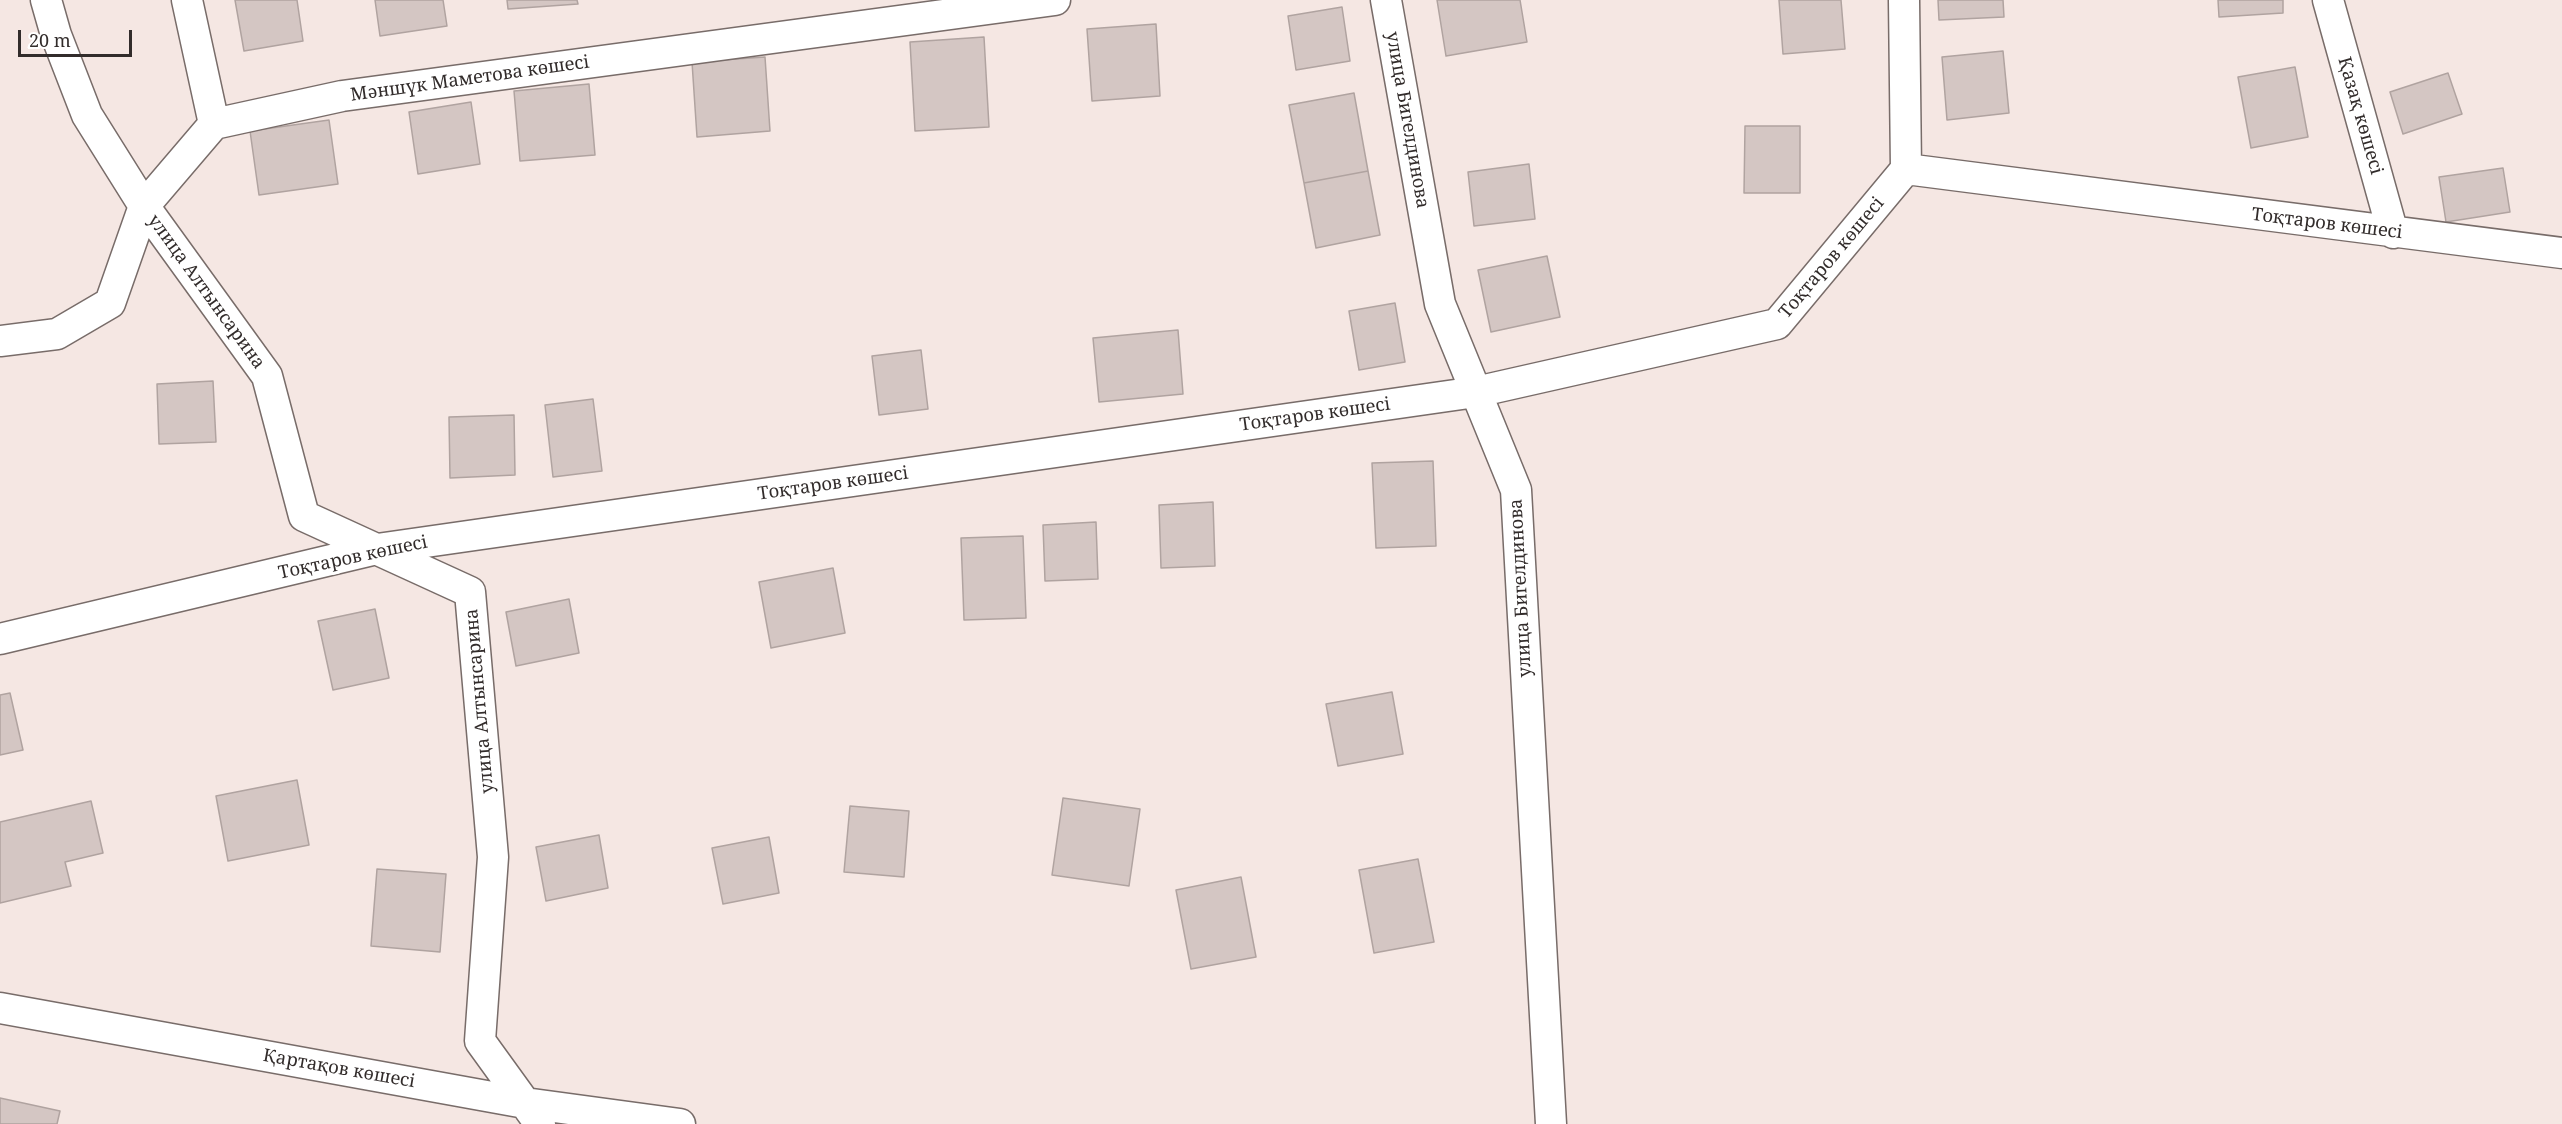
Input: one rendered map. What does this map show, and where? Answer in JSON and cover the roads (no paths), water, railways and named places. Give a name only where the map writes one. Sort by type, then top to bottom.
[{"type":"street","name":"улица Алтынсарина","points":[[46,0],[56,35],[87,115],[144,206],[267,376],[304,516],[470,591],[493,857],[480,1041],[533,1113]]},
{"type":"street","points":[[0,341],[57,334],[110,303],[144,206],[214,124],[187,0]]},
{"type":"street","name":"Мәншүк Маметова көшесі","points":[[214,124],[342,96],[1055,0]]},
{"type":"street","name":"улица Бигелдинова","points":[[1386,0],[1440,304],[1516,490],[1551,1124]]},
{"type":"street","points":[[1904,0],[1906,169]]},
{"type":"street","name":"Қазақ көшесі","points":[[2328,0],[2393,233]]},
{"type":"street","name":"Тоқтаров көшесі","points":[[0,639],[377,549],[1476,392],[1777,324],[1906,169],[2562,253]]},
{"type":"street","name":"Қартақов көшесі","points":[[0,1008],[533,1113],[680,1124]]}]
